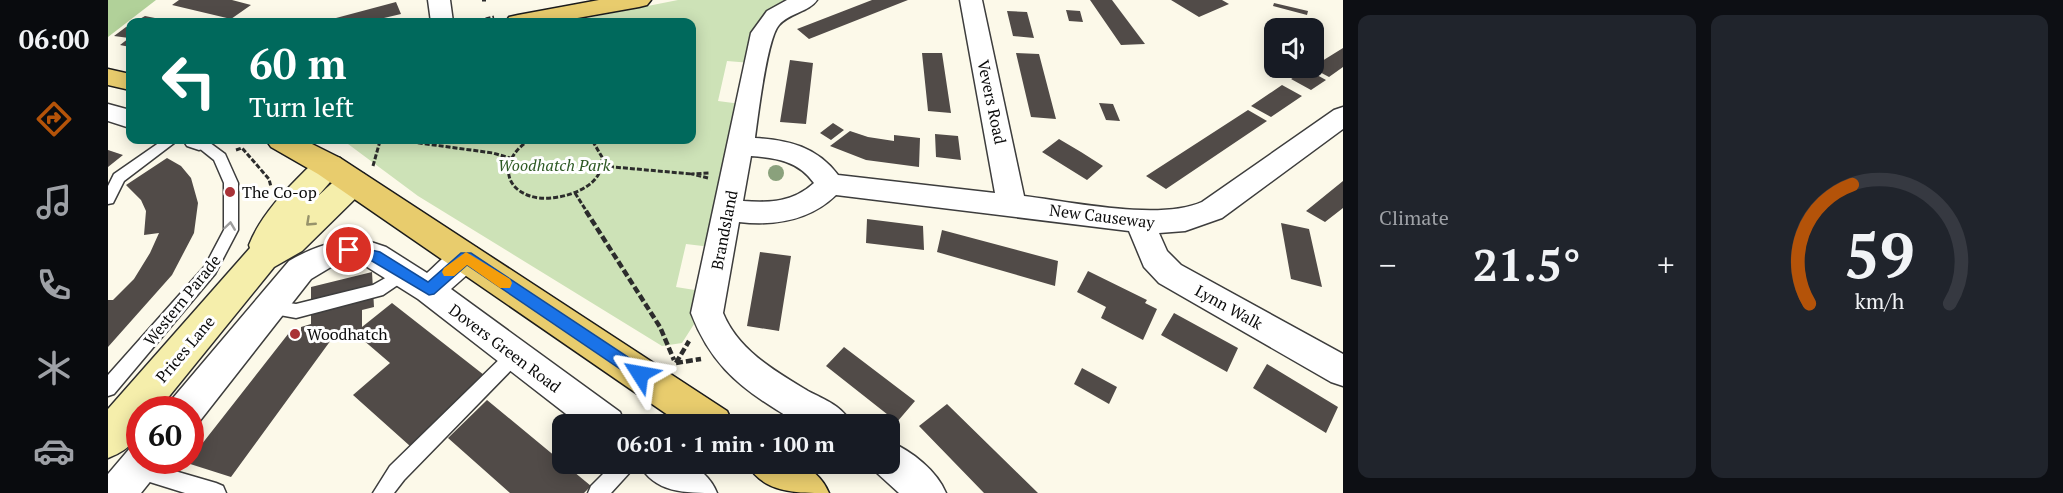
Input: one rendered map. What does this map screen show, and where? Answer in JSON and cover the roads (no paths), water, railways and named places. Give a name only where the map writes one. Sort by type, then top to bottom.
[{"type":"main road","points":[[540,18],[639,0]]},
{"type":"main road","points":[[108,77],[126,81]]},
{"type":"main road","points":[[295,144],[351,172],[466,257],[698,414]]},
{"type":"main road","points":[[782,474],[808,493]]},
{"type":"street","points":[[439,0],[441,18]]},
{"type":"street","name":"Brandsland","points":[[806,0],[776,15],[767,23],[762,33],[707,313],[715,334],[729,351],[755,375],[817,414]]},
{"type":"street","name":"Vevers Road","points":[[971,0],[1011,205]]},
{"type":"street","points":[[108,112],[126,117]]},
{"type":"street","name":"New Causeway","points":[[830,184],[1139,221],[1166,223],[1191,220],[1212,210],[1343,116]]},
{"type":"street","points":[[727,210],[782,213],[800,208],[819,196],[830,184],[816,166],[794,151],[741,146]]},
{"type":"street","name":"Prices Lane","points":[[262,258],[266,238],[292,206],[351,172]]},
{"type":"street","name":"Prices Lane","points":[[108,439],[262,258],[291,242],[351,172]]},
{"type":"street","name":"Lynn Walk","points":[[1139,221],[1155,258],[1170,274],[1343,371]]},
{"type":"street","name":"Dovers Green Road","points":[[269,307],[300,270],[321,257],[349,250],[369,254],[416,282],[593,414]]},
{"type":"street","points":[[416,282],[466,257]]},
{"type":"street","points":[[197,396],[269,307],[231,293]]},
{"type":"street","points":[[900,469],[927,493]]},
{"type":"street","points":[[672,474],[698,493]]},
{"type":"lane","points":[[108,199],[119,178],[166,144]]},
{"type":"lane","name":"Western Parade","points":[[108,388],[210,270],[231,230],[231,183],[220,157],[202,144]]},
{"type":"lane","points":[[269,307],[296,311],[416,282]]},
{"type":"lane","points":[[383,493],[397,473],[515,356]]},
{"type":"lane","points":[[133,474],[216,493]]},
{"type":"lane","points":[[598,493],[616,474]]},
{"type":"place","name":"The Co-op","points":[[230,192]]},
{"type":"place","name":"Woodhatch","points":[[295,334]]},
{"type":"park label","name":"Woodhatch Park","points":[[554,165]]}]
